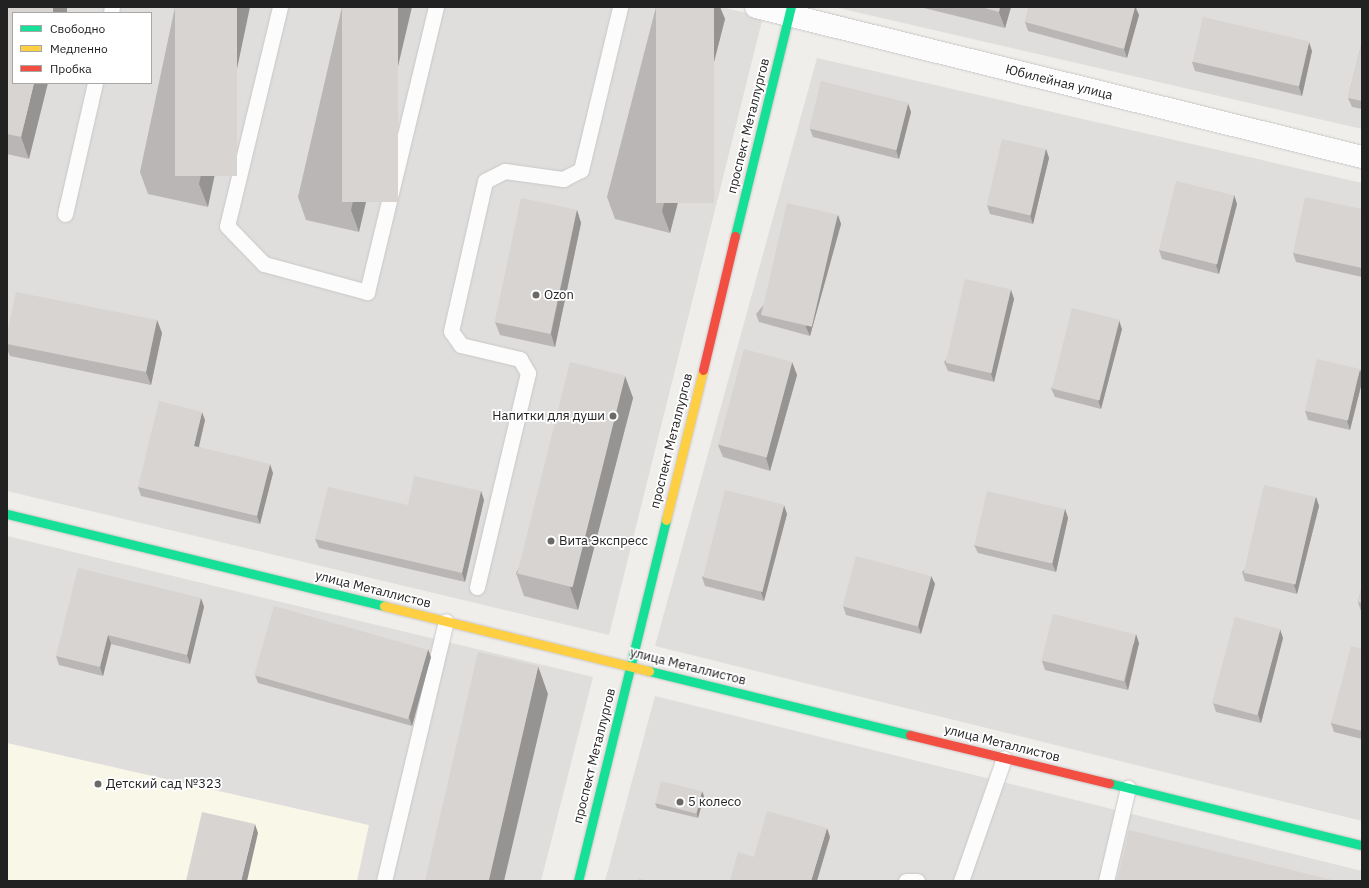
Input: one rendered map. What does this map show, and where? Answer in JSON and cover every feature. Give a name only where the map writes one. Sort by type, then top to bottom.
[{"type":"street","name":"Юбилейная улица","points":[[756,7],[790,11],[1362,157]]},
{"type":"street","name":"проспект Металлургов","points":[[578,881],[790,11]]},
{"type":"street","name":"улица Металлистов","points":[[7,514],[1362,845]]},
{"type":"lane","points":[[280,7],[227,226],[264,264],[367,292],[436,7]]},
{"type":"lane","points":[[477,587],[528,373],[520,359],[461,345],[451,331],[485,181],[504,171],[563,178],[581,170],[620,7]]},
{"type":"lane","points":[[65,214],[95,84]]},
{"type":"lane","points":[[384,881],[446,621]]},
{"type":"lane","points":[[961,881],[1004,758]]},
{"type":"lane","points":[[1106,881],[1128,788]]},
{"type":"lane","points":[[906,881],[917,881]]},
{"type":"shaded area","points":[[7,7],[721,7],[763,17],[609,635],[7,491]]},
{"type":"shaded area","points":[[834,7],[1362,7],[1362,129]]},
{"type":"shaded area","points":[[817,58],[1362,183],[1362,821],[655,646]]},
{"type":"shaded area","points":[[7,536],[593,677],[541,881],[7,881]]},
{"type":"shaded area","points":[[655,696],[1362,871],[1362,881],[605,881]]},
{"type":"shaded area","name":"Детский сад №323","points":[[7,743],[369,825],[357,881],[7,881]]},
{"type":"building","points":[[7,7],[53,7],[52,12],[12,12],[12,84],[34,84],[21,137],[7,134]]},
{"type":"building","points":[[175,7],[237,7],[237,176],[175,176]]},
{"type":"building","points":[[342,7],[398,7],[398,202],[342,202]]},
{"type":"building","points":[[656,7],[714,7],[714,203],[656,203]]},
{"type":"building","points":[[981,7],[1000,7],[999,12]]},
{"type":"building","points":[[1029,7],[1135,7],[1124,49],[1025,22]]},
{"type":"building","points":[[1203,17],[1309,42],[1299,86],[1193,62]]},
{"type":"building","points":[[1362,42],[1362,101],[1348,98]]},
{"type":"building","points":[[821,81],[908,103],[896,150],[809,129]]},
{"type":"building","points":[[1002,139],[1046,149],[1031,215],[987,205]]},
{"type":"building","points":[[1176,181],[1234,196],[1217,264],[1159,250]]},
{"type":"building","points":[[1305,197],[1362,209],[1362,268],[1293,253]]},
{"type":"building","points":[[521,198],[577,210],[550,334],[495,322]]},
{"type":"building","points":[[787,203],[838,215],[812,327],[761,315]]},
{"type":"building","points":[[965,279],[1011,290],[991,373],[946,363]]},
{"type":"building","points":[[16,292],[157,320],[146,372],[7,344],[7,334]]},
{"type":"building","points":[[1072,308],[1120,320],[1099,400],[1052,389]]},
{"type":"building","points":[[744,349],[792,362],[767,458],[718,445]]},
{"type":"building","points":[[1317,359],[1360,369],[1348,421],[1305,411]]},
{"type":"building","points":[[570,362],[625,376],[573,587],[517,574]]},
{"type":"building","points":[[159,401],[202,412],[194,446],[270,464],[257,516],[138,487]]},
{"type":"building","points":[[414,476],[481,491],[462,573],[315,539],[328,487],[408,505]]},
{"type":"building","points":[[1264,485],[1316,497],[1295,585],[1244,573]]},
{"type":"building","points":[[725,490],[784,505],[762,592],[703,577]]},
{"type":"building","points":[[987,491],[1065,509],[1052,564],[974,546]]},
{"type":"building","points":[[856,556],[931,576],[918,626],[843,606]]},
{"type":"building","points":[[78,568],[201,598],[187,655],[108,635],[100,667],[56,656]]},
{"type":"building","points":[[1362,586],[1362,603],[1358,602]]},
{"type":"building","points":[[274,606],[428,650],[408,719],[254,675]]},
{"type":"building","points":[[1053,614],[1135,635],[1124,681],[1041,661]]},
{"type":"building","points":[[1235,617],[1280,629],[1257,715],[1212,703]]},
{"type":"building","points":[[1351,646],[1362,649],[1362,731],[1331,723]]},
{"type":"building","points":[[478,652],[538,666],[489,881],[425,881]]},
{"type":"building","name":"5 колесо","points":[[661,781],[702,791],[696,813],[655,803]]},
{"type":"building","points":[[767,811],[827,828],[811,881],[730,881],[738,852],[754,857]]},
{"type":"building","points":[[202,812],[255,824],[241,881],[186,881]]},
{"type":"building","points":[[1129,830],[1336,881],[1117,881]]},
{"type":"building","points":[[638,878],[648,881],[637,881]]},
{"type":"traffic: fast","points":[[735,236],[791,7]]},
{"type":"traffic: fast","points":[[7,514],[384,606]]},
{"type":"traffic: fast","points":[[578,881],[666,520]]},
{"type":"traffic: fast","points":[[649,671],[910,735]]},
{"type":"traffic: fast","points":[[1109,783],[1362,845]]},
{"type":"traffic: slow","points":[[666,520],[703,370]]},
{"type":"traffic: slow","points":[[384,606],[649,671]]},
{"type":"traffic: jam","points":[[703,370],[735,236]]},
{"type":"traffic: jam","points":[[910,735],[1109,783]]},
{"type":"place","name":"Ozon","points":[[536,295]]},
{"type":"place","name":"Напитки для души","points":[[613,416]]},
{"type":"place","name":"Вита Экспресс","points":[[551,541]]},
{"type":"place","name":"Детский сад №323","points":[[98,784]]},
{"type":"place","name":"5 колесо","points":[[680,802]]}]
